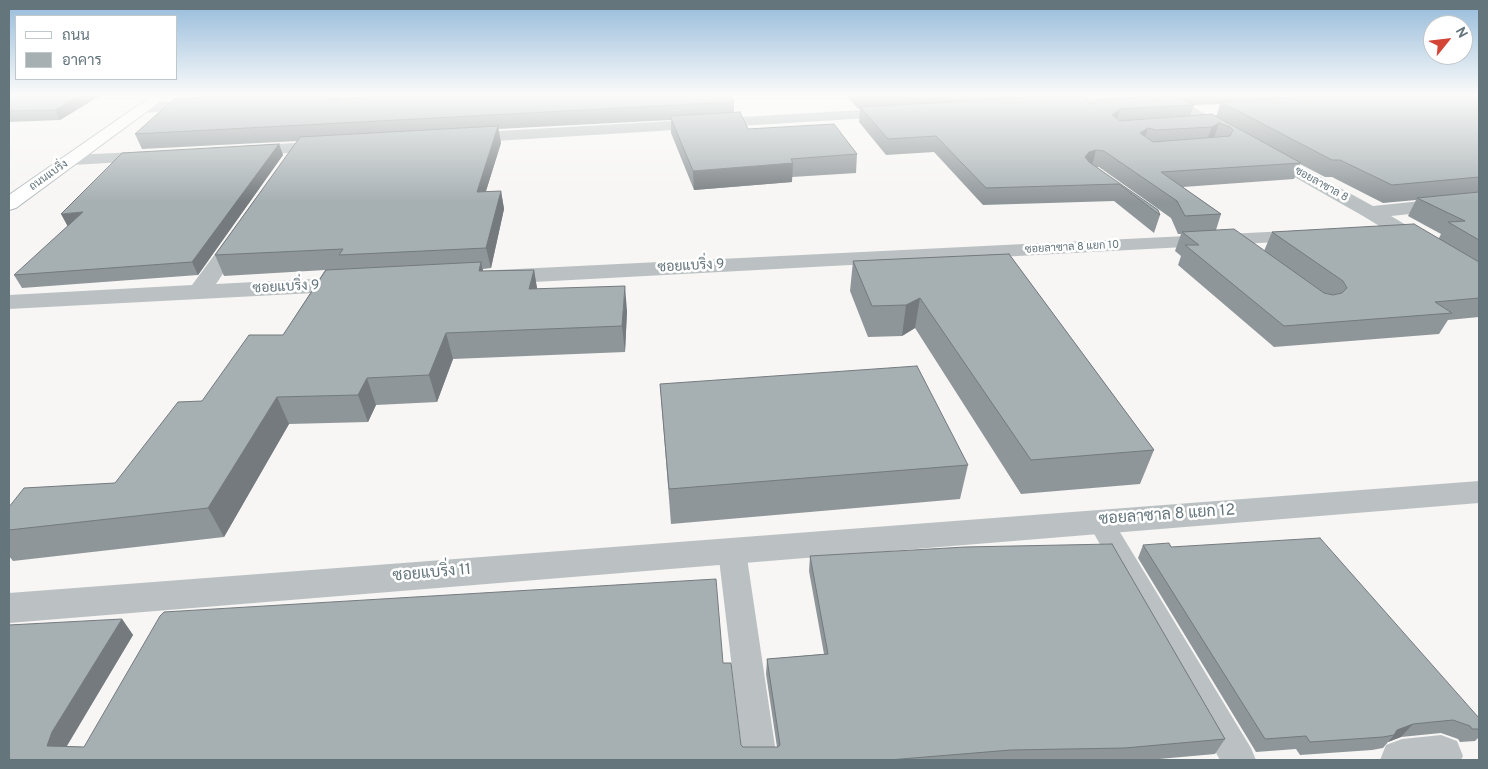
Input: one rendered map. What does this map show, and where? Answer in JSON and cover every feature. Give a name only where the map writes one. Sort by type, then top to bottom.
[{"type":"main road","name":"ถนนแบริ่ง","points":[[9,204],[112,131]]},
{"type":"street","points":[[446,139],[586,131]]},
{"type":"street","name":"ซอยลาซาล 8","points":[[1237,131],[1370,223]]},
{"type":"street","points":[[230,152],[293,156],[348,145]]},
{"type":"street","points":[[72,160],[171,155]]},
{"type":"street","points":[[1370,223],[1479,201]]},
{"type":"street","points":[[200,292],[249,220]]},
{"type":"street","points":[[1370,223],[1400,231],[1479,277]]},
{"type":"street","name":"ซอยลาซาล 8 แยก 10","points":[[743,264],[1166,234],[1232,240],[1331,235]]},
{"type":"street","points":[[1232,240],[1255,257]]},
{"type":"street","name":"ซอยแบริ่ง 9","points":[[476,278],[743,264]]},
{"type":"street","name":"ซอยแบริ่ง 9","points":[[9,302],[377,283]]},
{"type":"street","name":"ซอยลาซาล 8 แยก 12","points":[[856,541],[1479,492]]},
{"type":"street","name":"ซอยแบริ่ง 11","points":[[9,608],[856,541]]},
{"type":"lane","points":[[1100,521],[1239,760]]},
{"type":"lane","points":[[732,551],[760,760]]},
{"type":"lane","points":[[156,628],[174,595]]},
{"type":"building","points":[[138,131],[193,131],[135,134]]},
{"type":"building","points":[[410,131],[496,131],[477,192],[501,191],[486,248],[339,255],[343,249],[215,255],[300,137]]},
{"type":"building","points":[[676,131],[839,131],[857,154],[791,159],[793,163],[693,171]]},
{"type":"building","points":[[881,131],[1143,131],[1140,133],[1153,142],[1230,136],[1233,131],[1243,131],[1301,163],[1161,172],[1221,214],[1185,216],[1177,201],[1104,151],[1096,150],[1089,152],[1085,157],[1089,162],[1158,210],[1160,215],[1119,184],[986,188],[936,136],[888,139]]},
{"type":"building","points":[[1276,131],[1479,131],[1479,177],[1392,185],[1340,160],[1332,160]]},
{"type":"building","points":[[279,144],[192,262],[14,275],[83,212],[61,214],[122,153]]},
{"type":"building","points":[[1479,192],[1479,240],[1448,222],[1465,221],[1417,198]]},
{"type":"building","points":[[1414,224],[1479,262],[1479,298],[1435,302],[1452,313],[1284,326],[1185,245],[1199,245],[1182,232],[1234,229],[1324,293],[1333,295],[1342,293],[1347,288],[1343,281],[1272,232]]},
{"type":"building","points":[[1009,254],[1154,450],[1031,460],[920,298],[906,305],[872,306],[853,261]]},
{"type":"building","points":[[481,262],[479,271],[534,270],[529,289],[625,286],[622,326],[446,333],[429,375],[367,378],[358,395],[277,397],[208,508],[9,530],[9,507],[24,488],[115,483],[178,402],[202,401],[249,335],[283,335],[326,270]]},
{"type":"building","points":[[917,366],[968,465],[669,489],[660,384]]},
{"type":"building","points":[[1320,538],[1479,718],[1479,729],[1472,729],[1470,726],[1453,720],[1413,724],[1397,730],[1394,735],[1383,737],[1310,742],[1306,736],[1265,739],[1143,545],[1169,543],[1171,547]]},
{"type":"building","points":[[1112,544],[1225,739],[1125,748],[1011,750],[889,760],[9,760],[9,625],[122,619],[52,732],[47,746],[84,747],[164,612],[716,579],[723,663],[731,663],[741,745],[743,747],[778,747],[780,745],[767,659],[828,654],[810,556],[965,547]]}]
